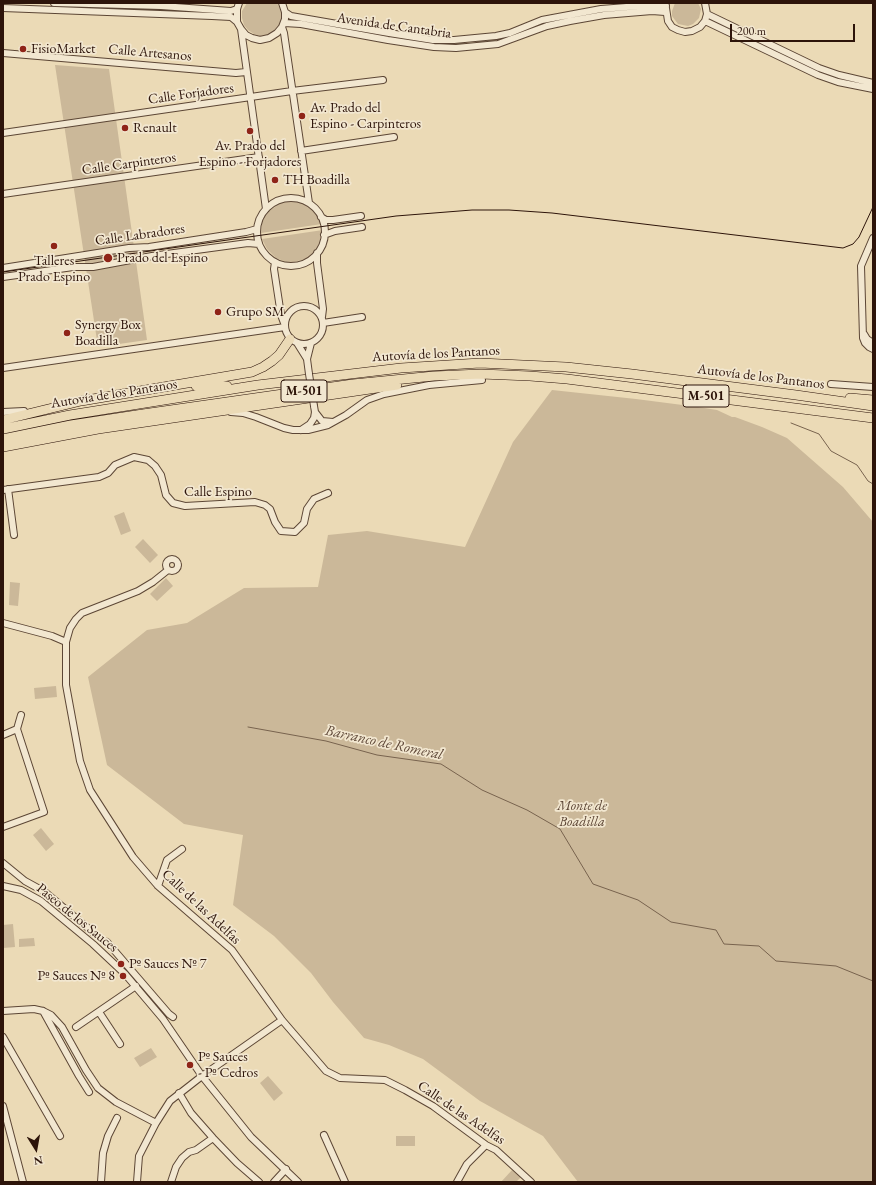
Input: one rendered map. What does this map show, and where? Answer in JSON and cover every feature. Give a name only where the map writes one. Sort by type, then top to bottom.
[{"type":"highway","points":[[3,420],[81,401],[252,372],[263,368],[294,341]]},
{"type":"highway","name":"Autovía de los Pantanos","points":[[3,429],[70,415],[258,385],[401,368],[487,364],[566,367],[632,374],[873,406]]},
{"type":"highway","name":"Autovía de los Pantanos","points":[[3,439],[71,425],[353,384],[442,375],[481,374],[567,379],[873,418]]},
{"type":"highway","points":[[3,448],[98,429],[404,384],[434,381],[538,377]]},
{"type":"highway","points":[[147,390],[186,386],[258,385]]},
{"type":"highway","points":[[796,395],[804,394],[873,400]]},
{"type":"street","points":[[54,3],[161,6],[231,11],[239,5]]},
{"type":"street","points":[[282,3],[285,12],[283,25],[309,203]]},
{"type":"street","points":[[666,7],[668,21],[678,30],[685,32],[692,31],[700,27],[706,18],[707,8],[705,3]]},
{"type":"street","points":[[237,22],[239,5]]},
{"type":"street","name":"Avenida de Cantabria","points":[[285,12],[291,16],[389,33],[434,40],[454,40],[496,36],[510,33],[542,20],[595,10],[647,5],[666,7]]},
{"type":"street","name":"Avenida de Cantabria","points":[[283,25],[301,24],[388,40],[434,47],[456,48],[498,44],[547,26],[577,20],[604,15],[652,11],[666,7]]},
{"type":"street","points":[[3,8],[161,13],[231,17],[237,22],[246,35],[260,40],[269,38],[277,33],[283,25]]},
{"type":"street","points":[[706,18],[819,68],[839,75],[873,83]]},
{"type":"street","points":[[706,18],[818,75],[838,82],[873,89]]},
{"type":"street","points":[[241,29],[266,209]]},
{"type":"street","name":"Calle Artesanos","points":[[3,53],[236,73],[246,72]]},
{"type":"street","name":"Calle Forjadores","points":[[3,133],[292,91],[383,80]]},
{"type":"street","points":[[301,151],[394,137]]},
{"type":"street","name":"Calle Carpinteros","points":[[3,194],[259,157]]},
{"type":"street","points":[[286,198],[298,199],[309,203],[316,209],[324,226],[322,245],[317,253],[308,261],[297,265],[286,265],[275,262],[265,254],[259,244],[257,229],[260,218],[266,209],[275,202],[286,198]]},
{"type":"street","points":[[321,217],[326,220],[333,220],[361,216]]},
{"type":"street","points":[[324,235],[335,231],[362,227]]},
{"type":"street","name":"Calle Labradores","points":[[3,268],[129,248],[149,247],[257,229]]},
{"type":"street","points":[[873,238],[861,266],[863,338],[865,343],[873,349]]},
{"type":"street","name":"Calle Labradores","points":[[3,277],[73,267],[93,267],[152,256],[248,243],[259,244]]},
{"type":"street","points":[[294,341],[304,344],[311,343],[319,336],[323,328],[323,309],[317,253]]},
{"type":"street","points":[[275,262],[274,269],[281,315],[286,334],[302,349],[307,359],[314,418],[306,428],[300,430]]},
{"type":"street","points":[[284,325],[288,314],[294,308],[303,305],[318,311],[323,320]]},
{"type":"street","points":[[323,320],[362,317]]},
{"type":"street","points":[[3,368],[284,325]]},
{"type":"street","points":[[863,332],[867,339],[873,343]]},
{"type":"street","points":[[307,359],[311,343]]},
{"type":"street","points":[[207,413],[243,413],[284,428],[308,430],[334,422],[367,400],[384,394],[429,385],[482,380]]},
{"type":"street","points":[[831,384],[873,387]]},
{"type":"street","points":[[314,409],[322,421],[334,422]]},
{"type":"street","points":[[3,412],[38,411]]},
{"type":"street","name":"Calle Espino","points":[[14,535],[6,490],[99,477],[108,473],[115,465],[134,457],[148,460],[155,466],[161,475],[166,496],[173,503],[185,506],[255,502],[265,505],[270,509],[275,522],[281,531],[295,532],[304,523],[307,509],[314,499],[328,493]]},
{"type":"street","name":"Calle de las Adelfas","points":[[168,570],[154,582],[138,591],[82,614],[76,620],[69,632],[66,642],[66,685],[80,760],[90,790],[133,857],[158,886],[232,950],[282,1020],[326,1071],[340,1078],[385,1080],[433,1106],[486,1145],[496,1150],[531,1182]]},
{"type":"street","points":[[3,623],[56,637],[66,642]]},
{"type":"street","points":[[56,637],[69,632]]},
{"type":"street","points":[[3,827],[44,812],[17,729],[21,715]]},
{"type":"street","points":[[3,735],[17,729]]},
{"type":"street","points":[[158,886],[168,860],[182,849]]},
{"type":"street","points":[[3,863],[25,881],[45,892],[95,934]]},
{"type":"street","name":"Paseo de los Sauces","points":[[3,886],[21,890],[30,894],[46,906],[112,962],[136,986],[163,1019],[202,1076],[251,1137],[298,1182]]},
{"type":"street","points":[[30,894],[33,886]]},
{"type":"street","points":[[107,942],[171,1016],[163,1019]]},
{"type":"street","points":[[112,962],[119,955]]},
{"type":"street","points":[[76,1027],[136,986]]},
{"type":"street","points":[[3,1011],[31,1009],[43,1011],[51,1015],[62,1027],[98,1088],[116,1102],[156,1123]]},
{"type":"street","points":[[43,1011],[78,1076],[89,1092]]},
{"type":"street","points":[[98,1012],[120,1044]]},
{"type":"street","points":[[137,1182],[139,1156],[156,1123],[170,1101],[202,1076],[282,1020]]},
{"type":"street","points":[[3,1037],[60,1136]]},
{"type":"street","points":[[179,1093],[191,1113],[213,1138],[237,1163],[259,1182]]},
{"type":"street","points":[[3,1106],[23,1182]]},
{"type":"street","points":[[101,1182],[103,1153],[108,1136],[117,1118]]},
{"type":"street","points":[[324,1135],[345,1182]]},
{"type":"street","points":[[171,1182],[176,1167],[182,1158],[189,1152],[213,1138]]},
{"type":"street","points":[[457,1182],[467,1164],[486,1145]]},
{"type":"street","points":[[274,1182],[286,1169]]},
{"type":"green space","points":[[247,3],[277,3],[281,10],[282,16],[278,28],[268,35],[261,36],[248,30],[244,25],[242,18],[242,11]]},
{"type":"green space","points":[[675,3],[698,3],[701,9],[699,18],[693,24],[688,26],[678,24],[672,16]]},
{"type":"green space","points":[[55,65],[109,69],[147,340],[98,347]]},
{"type":"green space","points":[[287,201],[295,201],[307,205],[316,213],[322,224],[261,233],[262,223],[268,212],[279,204]]},
{"type":"green space","points":[[323,230],[320,244],[316,251],[306,259],[293,262],[286,262],[276,258],[267,249],[262,239]]},
{"type":"green space","name":"Monte de Boadilla","points":[[552,390],[717,410],[732,417],[762,427],[787,438],[843,487],[873,522],[873,1182],[578,1182],[543,1136],[480,1101],[423,1059],[389,1045],[364,1038],[333,1002],[311,973],[274,936],[233,905],[243,835],[184,824],[107,765],[88,677],[147,630],[187,623],[244,588],[318,587],[328,535],[367,531],[465,547],[513,442]]},
{"type":"green space","points":[[124,512],[131,531],[121,535],[114,516]]},
{"type":"green space","points":[[143,539],[158,555],[150,563],[135,547]]},
{"type":"green space","points":[[166,578],[173,586],[157,601],[150,594]]},
{"type":"green space","points":[[10,582],[20,583],[18,606],[9,605]]},
{"type":"green space","points":[[56,686],[57,697],[35,699],[34,688]]},
{"type":"green space","points":[[41,828],[54,844],[46,851],[33,835]]},
{"type":"green space","points":[[13,924],[15,947],[3,948],[3,925]]},
{"type":"green space","points":[[34,938],[35,946],[19,947],[19,939]]},
{"type":"green space","points":[[151,1048],[157,1057],[140,1067],[134,1058]]},
{"type":"green space","points":[[268,1076],[283,1093],[274,1101],[260,1083]]},
{"type":"green space","points":[[396,1136],[415,1136],[415,1146],[396,1146]]},
{"type":"green space","points":[[512,1170],[521,1177],[516,1182],[501,1182]]},
{"type":"waterway","points":[[791,423],[819,434],[831,451],[857,465],[868,481],[873,484]]},
{"type":"waterway","name":"Barranco de Romeral","points":[[248,727],[326,741],[377,755],[441,764],[482,790],[527,810],[560,829],[593,884],[638,900],[671,922],[716,930],[724,944],[759,946],[776,961],[836,966],[873,981]]},
{"type":"tram line","points":[[3,272],[396,216],[472,210],[509,210],[552,213],[843,248],[853,244],[859,237],[873,207]]},
{"type":"place","name":"FisioMarket","points":[[23,49]]},
{"type":"place","name":"Av. Prado del Espino - Carpinteros","points":[[302,116]]},
{"type":"place","name":"Renault","points":[[125,128]]},
{"type":"place","name":"Av. Prado del Espino - Forjadores","points":[[250,131]]},
{"type":"place","name":"TH Boadilla","points":[[275,180]]},
{"type":"place","name":"Talleres Prado Espino","points":[[54,246]]},
{"type":"place","name":"Prado del Espino","points":[[108,258]]},
{"type":"place","name":"Grupo SM","points":[[218,312]]},
{"type":"place","name":"Synergy Box Boadilla","points":[[67,333]]},
{"type":"place","name":"Pº Sauces Nº 7","points":[[121,964]]},
{"type":"place","name":"Pº Sauces Nº 8","points":[[123,976]]},
{"type":"place","name":"Pº Sauces - Pº Cedros","points":[[190,1065]]}]
